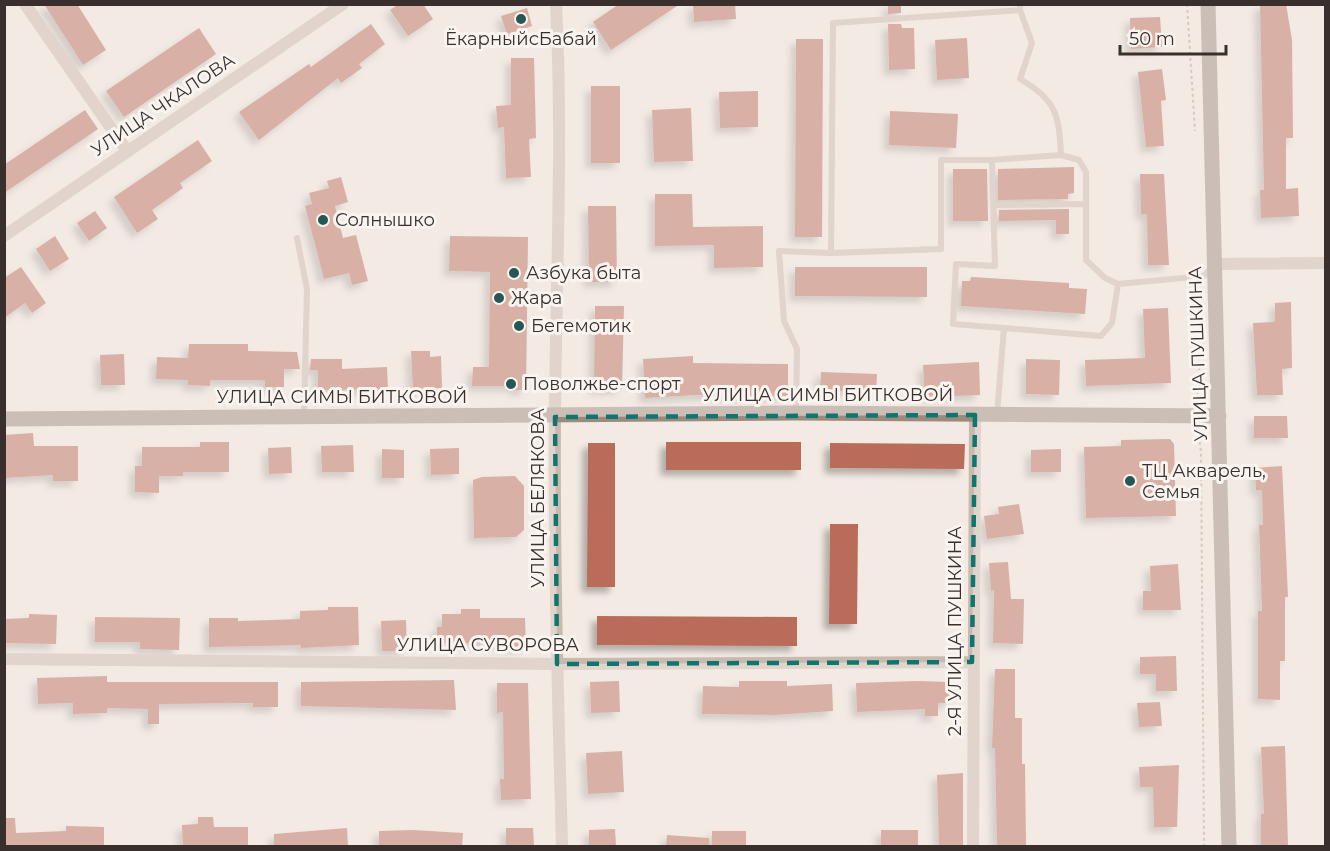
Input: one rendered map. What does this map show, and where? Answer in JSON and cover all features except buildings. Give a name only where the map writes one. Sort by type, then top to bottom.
[{"type":"street","points":[[25,4],[126,151]]},
{"type":"street","name":"УЛИЦА ЧКАЛОВА","points":[[4,236],[343,4]]},
{"type":"street","name":"УЛИЦА БЕЛЯКОВА","points":[[556,4],[560,176],[555,417],[557,664],[562,846]]},
{"type":"street","name":"УЛИЦА ПУШКИНА","points":[[1208,4],[1229,846]]},
{"type":"street","points":[[1215,264],[1326,263]]},
{"type":"street","name":"УЛИЦА СИМЫ БИТКОВОЙ","points":[[4,419],[304,416],[555,417],[796,412],[997,416],[1219,416]]},
{"type":"street","name":"2-Я УЛИЦА ПУШКИНА","points":[[973,846],[972,662],[975,415]]},
{"type":"street","name":"УЛИЦА СУВОРОВА","points":[[4,659],[557,664],[972,662]]},
{"type":"lane","points":[[831,253],[833,23],[1020,7],[1032,43],[1020,79],[1040,90],[1059,118],[1061,155]]},
{"type":"lane","points":[[796,412],[797,349],[783,321],[779,251],[831,253],[941,249],[941,160],[992,160],[1061,155],[1079,160],[1086,172],[1086,260],[1105,278],[1118,284],[1204,276],[1215,264]]},
{"type":"lane","points":[[992,160],[995,266],[956,264],[953,324],[1101,336],[1112,323],[1118,284]]},
{"type":"lane","points":[[993,205],[1086,204]]},
{"type":"lane","points":[[297,238],[307,289],[304,416]]},
{"type":"lane","points":[[997,416],[1004,328]]},
{"type":"highlighted area","points":[[975,415],[972,662],[557,664],[555,417]]},
{"type":"place","name":"ЁкарныйсБабай","points":[[521,19]]},
{"type":"place","name":"Солнышко","points":[[323,220]]},
{"type":"place","name":"Азбука быта","points":[[514,273]]},
{"type":"place","name":"Жара","points":[[499,298]]},
{"type":"place","name":"Бегемотик","points":[[519,326]]},
{"type":"place","name":"Поволжье-спорт","points":[[511,384]]},
{"type":"place","name":"ТЦ Акварель, Семья","points":[[1130,481]]}]
